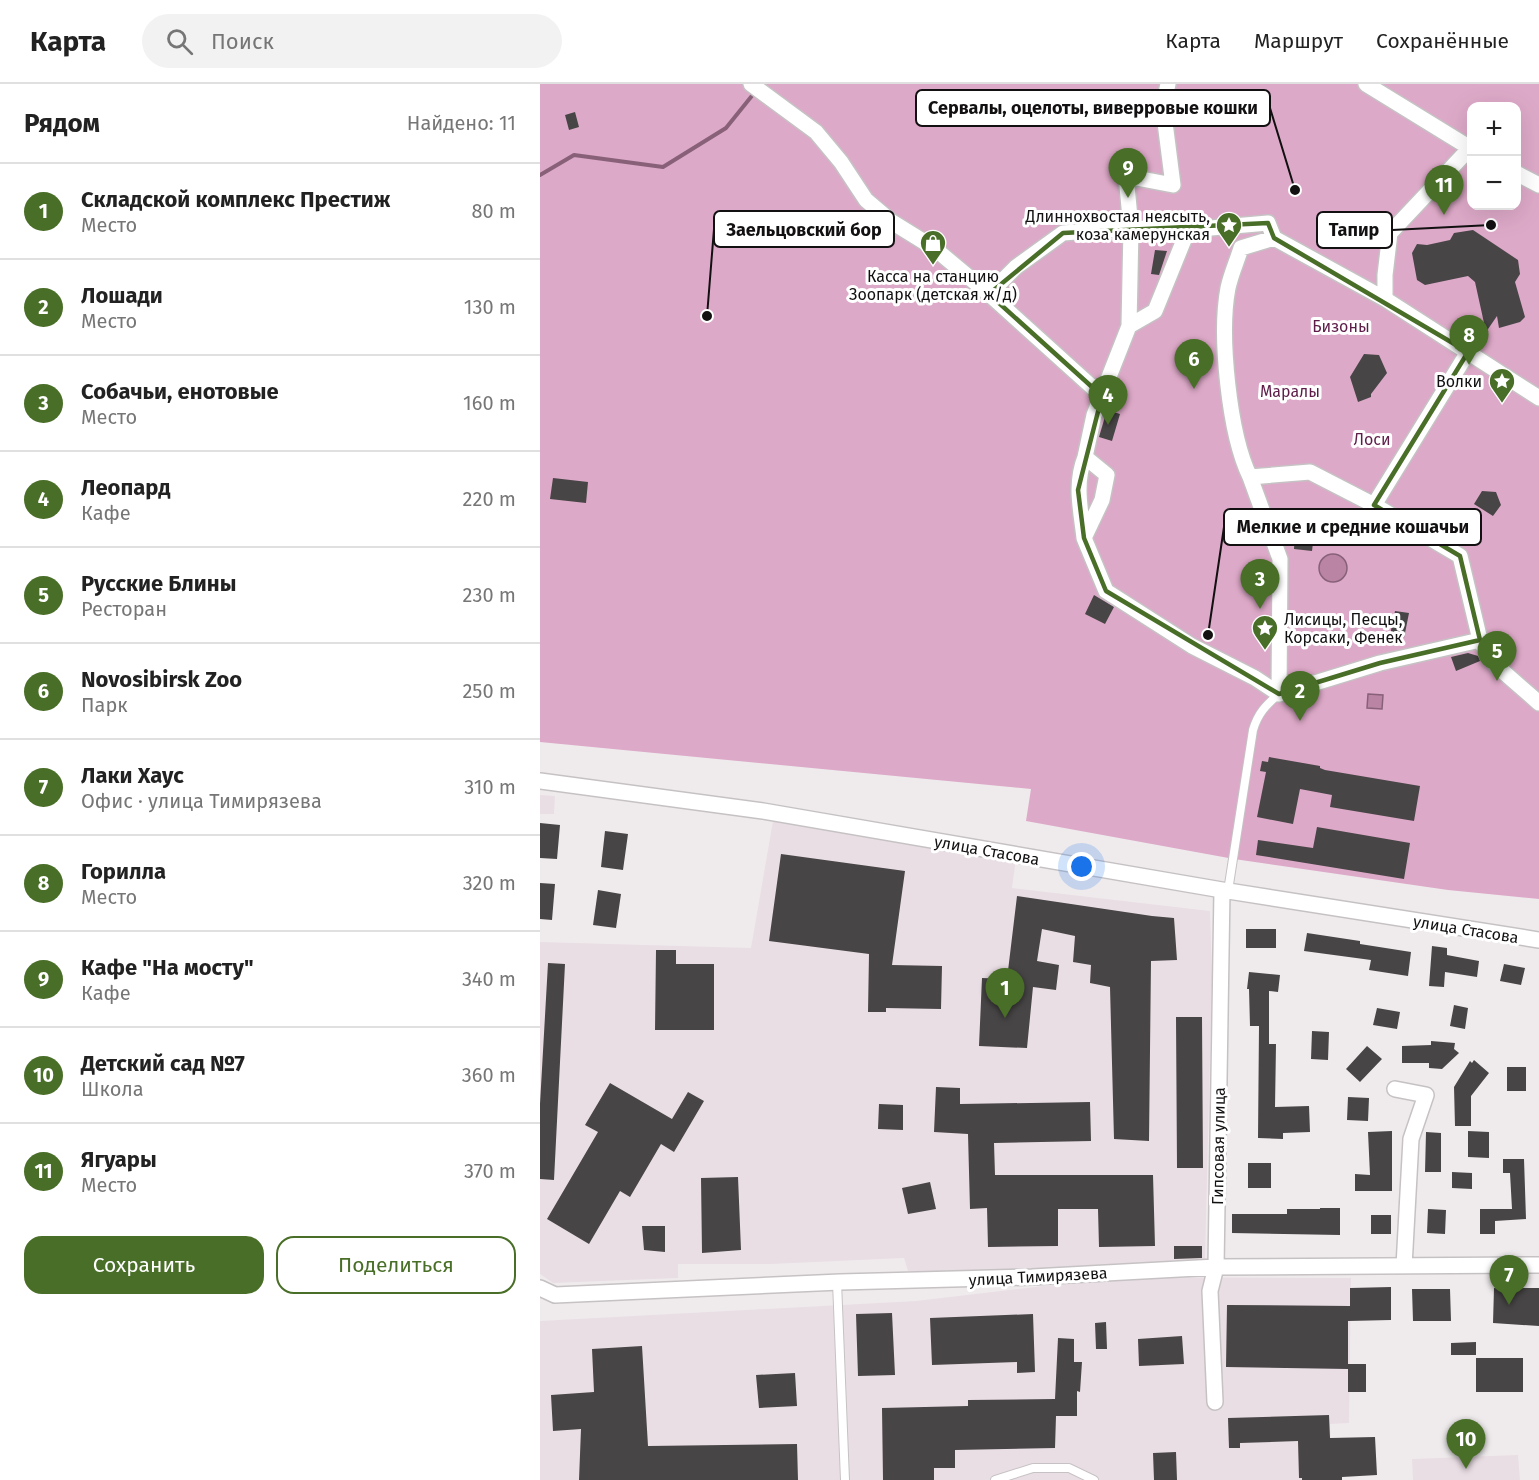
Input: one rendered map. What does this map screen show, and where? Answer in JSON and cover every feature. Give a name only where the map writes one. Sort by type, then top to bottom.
[{"type":"street","points":[[751,84],[816,132],[841,162],[866,200],[892,222],[934,248],[989,294],[1102,396]]},
{"type":"street","points":[[1168,84],[1163,107],[1173,185],[1126,176],[1131,228],[1129,326],[1094,415],[1085,457],[1080,468],[1078,490],[1084,538],[1106,591],[1192,646],[1255,678],[1279,694]]},
{"type":"street","points":[[1366,84],[1467,147]]},
{"type":"street","points":[[1385,299],[1385,275],[1390,233],[1467,153]]},
{"type":"street","points":[[1521,176],[1539,185]]},
{"type":"street","points":[[989,294],[1016,267],[1063,233],[1131,228],[1188,230],[1268,223],[1274,238],[1385,299],[1539,398]]},
{"type":"street","points":[[1129,326],[1155,311],[1188,230]]},
{"type":"street","points":[[1274,238],[1241,248],[1228,288],[1225,340],[1228,391],[1243,463],[1280,558],[1279,694]]},
{"type":"street","points":[[1374,505],[1468,352]]},
{"type":"street","points":[[1084,538],[1102,500],[1107,475],[1085,457]]},
{"type":"street","points":[[1250,477],[1310,471],[1374,505],[1460,556],[1480,640],[1489,657],[1539,704]]},
{"type":"street","points":[[1279,694],[1380,663],[1480,640]]},
{"type":"street","name":"улица Стасова","points":[[540,781],[763,811],[1225,890],[1539,940]]},
{"type":"street","name":"Гипсовая улица","points":[[1215,1402],[1210,1291],[1216,1267],[1225,890]]},
{"type":"street","points":[[1395,1089],[1426,1095],[1412,1139],[1404,1266]]},
{"type":"street","name":"улица Тимирязева","points":[[540,1288],[555,1295],[837,1282],[930,1281],[1216,1267],[1539,1265]]},
{"type":"lane","points":[[1225,890],[1253,730],[1264,706],[1279,694]]},
{"type":"lane","points":[[837,1282],[845,1480]]},
{"type":"lane","points":[[995,1480],[1033,1468],[1069,1467],[1094,1480]]},
{"type":"highlighted area","points":[[1268,223],[1274,238],[1468,352],[1374,505],[1460,556],[1480,640],[1380,663],[1279,694],[1106,591],[1084,538],[1078,490],[1102,396],[989,294],[1063,233]]},
{"type":"shaded area","points":[[1333,554],[1343,558],[1347,568],[1343,578],[1333,582],[1323,578],[1319,568],[1323,558]]},
{"type":"shaded area","points":[[1368,694],[1383,695],[1382,709],[1367,708]]},
{"type":"shaded area","points":[[540,795],[555,796],[554,814],[540,814]]},
{"type":"shaded area","points":[[773,821],[1016,859],[1012,888],[1210,911],[1212,976],[1205,1260],[1036,1271],[939,1274],[908,1271],[904,1258],[771,1264],[678,1264],[678,1278],[553,1283],[540,1274],[540,942],[751,948]]},
{"type":"shaded area","points":[[1120,1277],[1351,1278],[1349,1423],[1330,1424],[1332,1477],[1342,1477],[1342,1480],[540,1480],[540,1321],[916,1301]]},
{"type":"shaded area","points":[[1518,1455],[1520,1480],[1413,1480],[1412,1459]]},
{"type":"green space","points":[[540,84],[1539,84],[1539,899],[1448,890],[1234,859],[1026,821],[1031,789],[540,742]]},
{"type":"building","points":[[575,112],[579,127],[569,130],[565,115]]},
{"type":"building","points":[[1473,230],[1518,260],[1520,274],[1515,282],[1525,317],[1520,322],[1499,328],[1497,316],[1486,332],[1475,282],[1468,276],[1425,285],[1417,280],[1412,253],[1417,244],[1427,245],[1450,240],[1454,233]]},
{"type":"building","points":[[1155,250],[1167,251],[1159,275],[1151,274]]},
{"type":"building","points":[[1364,354],[1379,355],[1387,373],[1371,397],[1358,402],[1350,377]]},
{"type":"building","points":[[1107,410],[1120,414],[1112,441],[1099,437]]},
{"type":"building","points":[[553,478],[588,482],[586,503],[550,499]]},
{"type":"building","points":[[1482,491],[1496,492],[1501,505],[1493,516],[1474,504]]},
{"type":"building","points":[[1295,532],[1314,534],[1312,551],[1294,549]]},
{"type":"building","points":[[1094,595],[1114,607],[1105,624],[1085,614]]},
{"type":"building","points":[[1395,611],[1409,613],[1404,638],[1390,635]]},
{"type":"building","points":[[1468,653],[1478,656],[1480,661],[1456,671],[1451,657]]},
{"type":"building","points":[[1269,757],[1320,766],[1325,770],[1420,786],[1414,821],[1330,807],[1332,795],[1300,789],[1293,824],[1257,817],[1266,772],[1260,771],[1262,761],[1268,762]]},
{"type":"building","points":[[540,823],[560,825],[557,859],[540,858]]},
{"type":"building","points":[[1317,827],[1410,843],[1404,879],[1256,855],[1258,840],[1313,848]]},
{"type":"building","points":[[605,831],[628,834],[623,870],[601,867]]},
{"type":"building","points":[[781,854],[905,871],[892,965],[942,966],[941,1009],[886,1008],[886,1012],[868,1012],[869,954],[769,941]]},
{"type":"building","points":[[540,883],[555,884],[552,920],[540,919]]},
{"type":"building","points":[[598,890],[621,894],[616,928],[593,925]]},
{"type":"building","points":[[1017,896],[1174,918],[1177,960],[1151,961],[1149,1141],[1114,1139],[1110,987],[1090,983],[1091,965],[1073,962],[1075,936],[1042,929],[1037,961],[1059,965],[1056,990],[1033,987],[1027,1048],[979,1046],[982,978],[1007,979]]},
{"type":"building","points":[[1246,929],[1276,929],[1276,948],[1246,948]]},
{"type":"building","points":[[1307,933],[1411,952],[1408,976],[1369,970],[1371,960],[1304,951]]},
{"type":"building","points":[[1432,946],[1447,948],[1447,955],[1479,961],[1477,977],[1445,972],[1444,987],[1429,986]]},
{"type":"building","points":[[656,950],[676,950],[676,964],[714,964],[714,1030],[655,1030]]},
{"type":"building","points":[[548,963],[565,964],[554,1180],[540,1179],[540,1104]]},
{"type":"building","points":[[1504,964],[1525,968],[1521,985],[1500,981]]},
{"type":"building","points":[[1249,972],[1280,975],[1278,992],[1269,991],[1269,1044],[1276,1044],[1275,1107],[1309,1106],[1310,1132],[1283,1133],[1283,1139],[1258,1138],[1259,1026],[1250,1026],[1249,989],[1247,989]]},
{"type":"building","points":[[1454,1005],[1468,1008],[1465,1029],[1450,1026]]},
{"type":"building","points":[[1377,1008],[1400,1012],[1397,1029],[1373,1025]]},
{"type":"building","points":[[1176,1017],[1202,1017],[1203,1168],[1177,1168]]},
{"type":"building","points":[[1312,1031],[1329,1032],[1328,1060],[1311,1059]]},
{"type":"building","points":[[1431,1041],[1455,1043],[1454,1049],[1459,1053],[1442,1069],[1429,1068],[1429,1063],[1402,1063],[1402,1046],[1431,1045]]},
{"type":"building","points":[[1367,1046],[1382,1059],[1360,1082],[1346,1069]]},
{"type":"building","points":[[1474,1060],[1489,1073],[1471,1096],[1471,1126],[1455,1126],[1454,1087],[1470,1061],[1472,1063]]},
{"type":"building","points":[[1507,1067],[1526,1067],[1526,1091],[1507,1091]]},
{"type":"building","points":[[610,1083],[672,1119],[688,1092],[704,1101],[674,1152],[661,1144],[630,1197],[620,1191],[589,1244],[547,1219],[598,1132],[585,1125]]},
{"type":"building","points":[[936,1087],[960,1088],[960,1104],[1090,1102],[1091,1141],[994,1143],[995,1175],[1153,1175],[1155,1246],[1099,1247],[1098,1209],[1058,1209],[1058,1246],[988,1247],[987,1208],[970,1209],[968,1134],[934,1132]]},
{"type":"building","points":[[1348,1097],[1369,1098],[1368,1121],[1347,1120]]},
{"type":"building","points":[[879,1104],[903,1105],[903,1130],[878,1129]]},
{"type":"building","points":[[1392,1131],[1392,1191],[1355,1191],[1355,1174],[1370,1175],[1368,1132]]},
{"type":"building","points":[[1468,1131],[1489,1132],[1489,1158],[1468,1157]]},
{"type":"building","points":[[1426,1132],[1441,1133],[1441,1172],[1425,1172]]},
{"type":"building","points":[[1503,1159],[1524,1159],[1526,1219],[1495,1221],[1495,1234],[1480,1234],[1480,1209],[1512,1209],[1510,1173],[1503,1173]]},
{"type":"building","points":[[1248,1163],[1271,1163],[1271,1188],[1248,1188]]},
{"type":"building","points":[[1452,1172],[1472,1173],[1472,1189],[1452,1188]]},
{"type":"building","points":[[738,1177],[741,1250],[702,1253],[701,1178]]},
{"type":"building","points":[[930,1182],[936,1209],[908,1214],[902,1188]]},
{"type":"building","points":[[1340,1208],[1340,1235],[1232,1233],[1232,1214],[1287,1214],[1287,1209]]},
{"type":"building","points":[[1428,1209],[1446,1210],[1445,1234],[1427,1233]]},
{"type":"building","points":[[1371,1215],[1391,1215],[1391,1234],[1371,1234]]},
{"type":"building","points":[[642,1226],[665,1226],[665,1252],[644,1250]]},
{"type":"building","points":[[1174,1246],[1202,1246],[1202,1258],[1174,1259]]},
{"type":"building","points":[[1391,1287],[1391,1320],[1348,1321],[1348,1369],[1226,1367],[1227,1305],[1350,1306],[1350,1288]]},
{"type":"building","points":[[1494,1288],[1539,1288],[1539,1326],[1493,1323]]},
{"type":"building","points":[[1412,1289],[1450,1289],[1451,1321],[1413,1321]]},
{"type":"building","points":[[892,1313],[895,1375],[858,1376],[856,1314]]},
{"type":"building","points":[[1033,1314],[1035,1372],[1017,1373],[1017,1362],[932,1365],[930,1318]]},
{"type":"building","points":[[1106,1322],[1107,1349],[1096,1349],[1095,1323]]},
{"type":"building","points":[[1182,1336],[1184,1364],[1139,1366],[1138,1339]]},
{"type":"building","points":[[1058,1338],[1074,1339],[1074,1362],[1082,1362],[1080,1392],[1077,1391],[1077,1416],[1056,1416],[1055,1448],[955,1450],[955,1468],[934,1468],[934,1480],[883,1480],[882,1408],[968,1406],[968,1400],[1055,1399]]},
{"type":"building","points":[[1476,1342],[1476,1355],[1451,1355],[1451,1343]]},
{"type":"building","points":[[642,1346],[648,1446],[797,1444],[798,1480],[579,1480],[581,1429],[553,1431],[551,1395],[594,1392],[592,1349]]},
{"type":"building","points":[[1476,1358],[1523,1358],[1523,1392],[1476,1392]]},
{"type":"building","points":[[1348,1364],[1366,1364],[1366,1392],[1348,1392]]},
{"type":"building","points":[[795,1373],[797,1406],[759,1408],[756,1375]]},
{"type":"building","points":[[1329,1415],[1330,1438],[1375,1437],[1377,1475],[1342,1477],[1342,1480],[1302,1480],[1299,1478],[1298,1441],[1240,1443],[1240,1448],[1229,1448],[1228,1418]]},
{"type":"building","points":[[1176,1452],[1177,1480],[1154,1480],[1153,1453]]},
{"type":"waterway","points":[[540,175],[574,155],[663,167],[726,128],[755,92]]},
{"type":"place","name":"Сервалы, оцелоты, виверровые кошки","points":[[1295,190]]},
{"type":"place","name":"Кафе \"На мосту\"","points":[[1128,198]]},
{"type":"place","name":"Ягуары","points":[[1444,215]]},
{"type":"place","name":"Тапир","points":[[1491,225]]},
{"type":"place","name":"Длиннохвостая неясыть, коза камерунская","points":[[1229,248]]},
{"type":"place","name":"Касса на станцию Зоопарк (детская ж/д)","points":[[933,266]]},
{"type":"place","name":"Заельцовский бор","points":[[707,316]]},
{"type":"place","name":"Горилла","points":[[1469,365]]},
{"type":"place","name":"Novosibirsk Zoo","points":[[1194,389]]},
{"type":"place","name":"Волки","points":[[1502,404]]},
{"type":"place","name":"Леопард","points":[[1108,425]]},
{"type":"place","name":"Собачьи, енотовые","points":[[1260,609]]},
{"type":"place","name":"Мелкие и средние кошачьи","points":[[1208,635]]},
{"type":"place","name":"Лисицы, Песцы, Корсаки, Фенек","points":[[1265,651]]},
{"type":"place","name":"Русские Блины","points":[[1497,681]]},
{"type":"place","name":"Лошади","points":[[1300,721]]},
{"type":"place","name":"Складской комплекс Престиж","points":[[1005,1018]]},
{"type":"place","name":"Лаки Хаус","points":[[1509,1305]]},
{"type":"place","name":"Детский сад №7","points":[[1466,1469]]},
{"type":"park label","name":"Бизоны","points":[[1341,326]]},
{"type":"park label","name":"Маралы","points":[[1290,391]]},
{"type":"park label","name":"Лоси","points":[[1372,439]]}]
